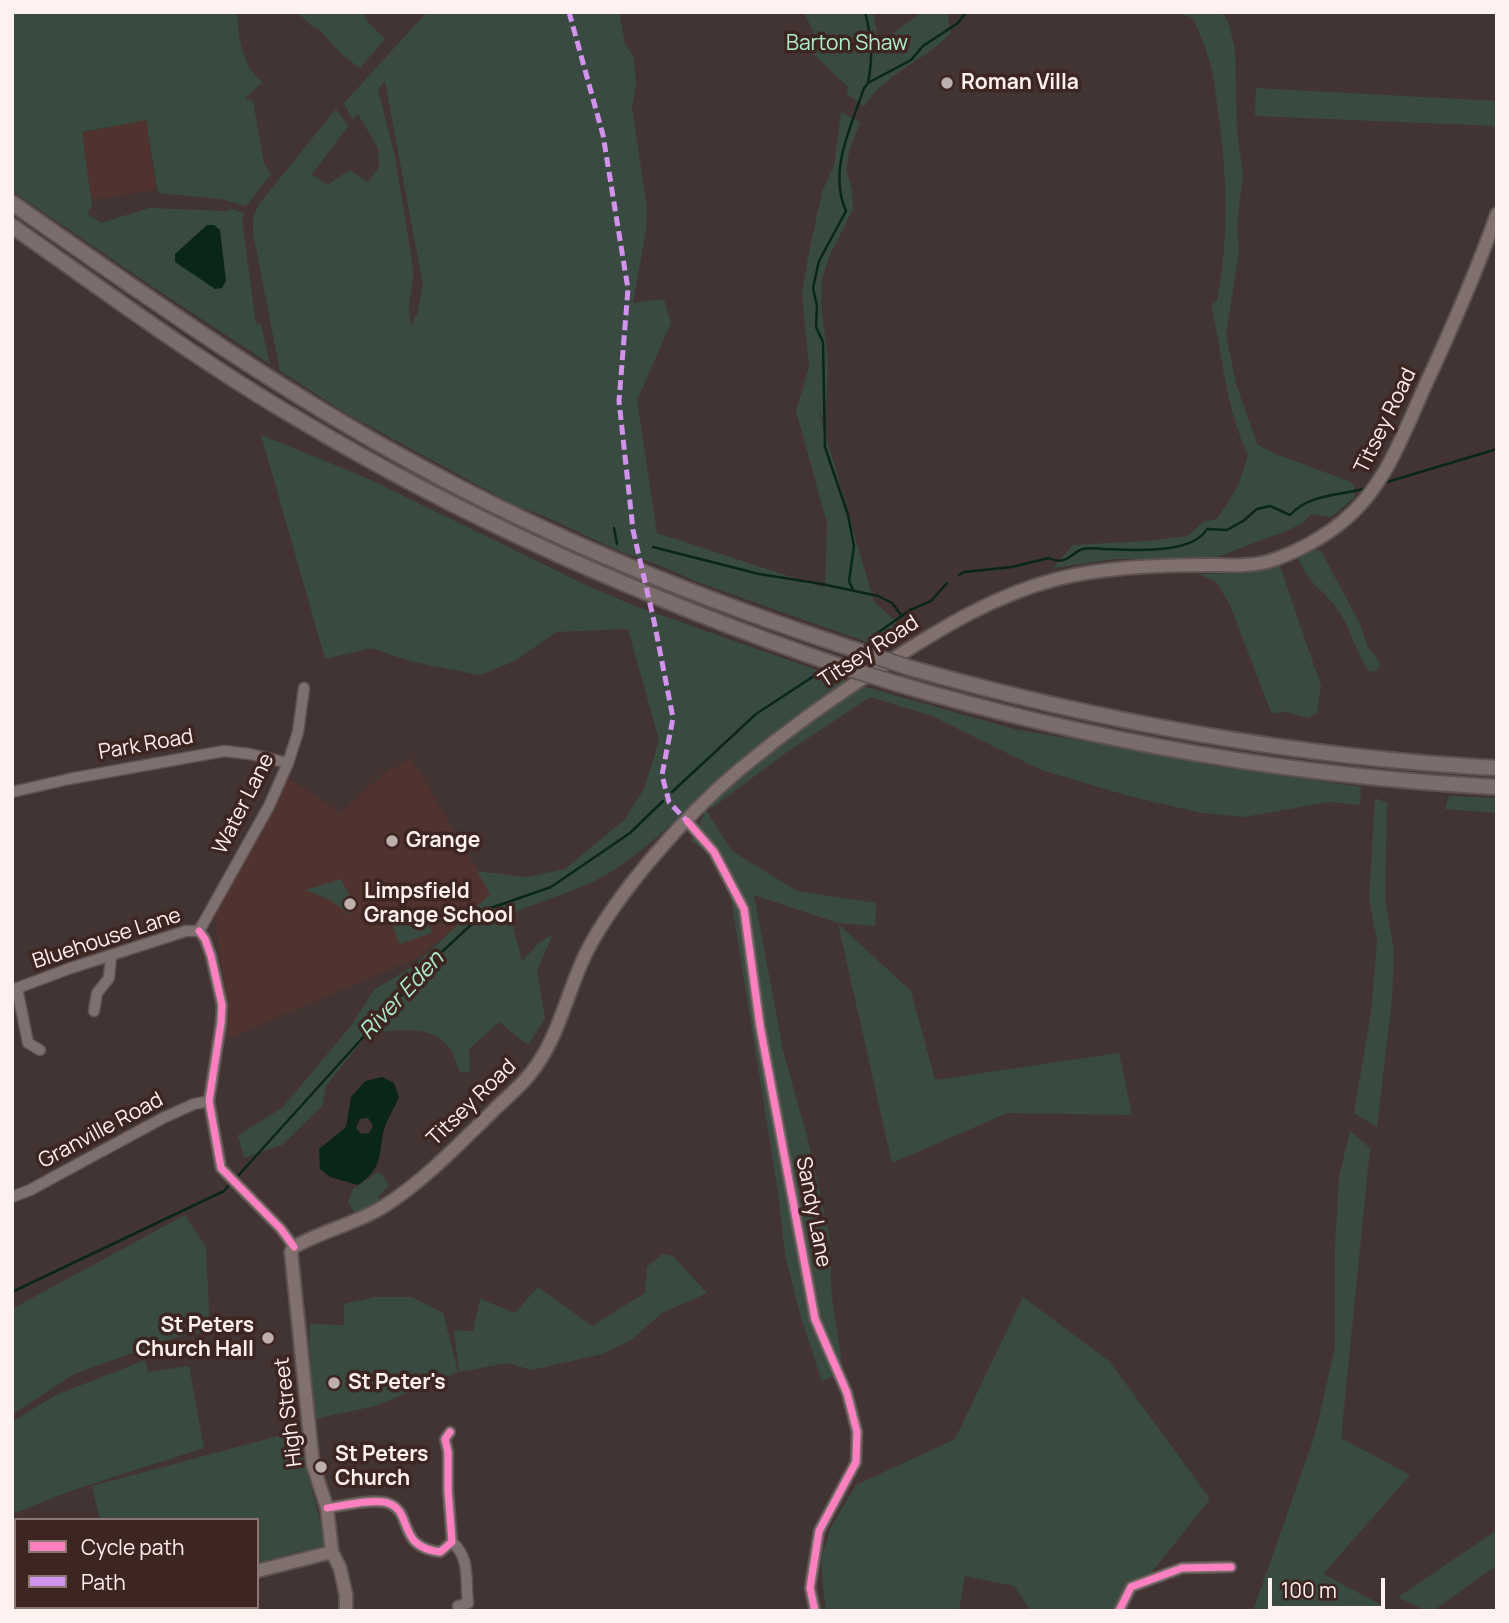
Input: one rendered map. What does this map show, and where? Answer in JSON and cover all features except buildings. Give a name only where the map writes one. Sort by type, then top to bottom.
[{"type":"highway","points":[[12,203],[262,375],[456,486],[600,554],[738,610],[907,667],[1053,706],[1191,733],[1338,755],[1497,768]]},
{"type":"highway","points":[[12,226],[143,318],[296,418],[437,496],[577,564],[725,625],[895,683],[1071,728],[1207,755],[1365,776],[1497,787]]},
{"type":"main road","name":"Titsey Road","points":[[294,1247],[367,1216],[388,1204],[449,1154],[531,1074],[561,1018],[586,954],[601,927],[625,894],[687,821],[736,772],[799,722],[928,637],[988,604],[1047,582],[1091,572],[1150,567],[1237,565],[1274,560],[1319,538],[1344,521],[1364,503],[1379,483],[1404,434],[1462,304],[1497,214]]},
{"type":"main road","name":"High Street","points":[[294,1247],[291,1252],[294,1290],[313,1465],[327,1508],[332,1552],[340,1568],[346,1595],[346,1611]]},
{"type":"main road","points":[[259,1570],[332,1552]]},
{"type":"street","name":"Water Lane","points":[[199,931],[269,806],[288,763],[298,732],[304,688]]},
{"type":"street","name":"Park Road","points":[[12,792],[224,751],[288,763]]},
{"type":"street","name":"Sandy Lane","points":[[687,821],[714,852],[744,909],[760,1026],[815,1319],[846,1394],[857,1432],[856,1462],[818,1531],[810,1588],[815,1611]]},
{"type":"street","name":"Bluehouse Lane","points":[[15,989],[186,931],[199,931],[211,956],[222,1005],[209,1101],[222,1168],[282,1229],[294,1247]]},
{"type":"street","points":[[94,1011],[97,993],[110,978],[111,956]]},
{"type":"street","points":[[15,989],[28,1043],[40,1050]]},
{"type":"street","name":"Granville Road","points":[[12,1197],[30,1191],[163,1118],[194,1104],[209,1101]]},
{"type":"street","points":[[450,1432],[445,1439],[448,1452],[447,1490],[453,1542],[461,1550],[465,1560],[468,1603],[458,1606]]},
{"type":"street","points":[[327,1508],[388,1503],[400,1512],[411,1539],[424,1550],[440,1552],[453,1542]]},
{"type":"street","points":[[1119,1611],[1131,1587],[1182,1568],[1231,1567]]},
{"type":"shaded area","points":[[146,119],[156,188],[92,200],[81,133]]},
{"type":"shaded area","points":[[207,225],[214,225],[220,230],[226,281],[222,288],[215,289],[175,262],[175,254]]},
{"type":"shaded area","name":"Limpsfield Grange School","points":[[411,758],[491,894],[451,932],[414,959],[227,1039],[229,1011],[214,914],[286,776],[340,813],[393,765],[395,770]]},
{"type":"shaded area","points":[[382,1077],[394,1083],[399,1097],[384,1128],[375,1168],[358,1185],[330,1177],[320,1169],[319,1149],[346,1127],[351,1097],[365,1081]],"holes":[[[368,1118],[373,1126],[369,1133],[361,1134],[356,1128],[360,1119]]]},
{"type":"green space","points":[[12,12],[237,12],[240,41],[246,59],[262,82],[245,99],[253,101],[264,164],[271,174],[246,206],[221,199],[158,193],[146,120],[82,132],[92,205],[87,214],[101,223],[149,208],[231,209],[244,213],[242,220],[256,324],[261,325],[270,364],[12,191]]},
{"type":"green space","points":[[297,12],[362,12],[385,39],[360,68],[341,54],[316,26],[315,29]]},
{"type":"green space","points":[[427,12],[619,12],[625,44],[634,58],[636,86],[632,107],[647,209],[646,230],[633,303],[664,299],[671,323],[637,400],[657,533],[825,588],[827,523],[796,411],[809,367],[802,294],[822,192],[834,165],[841,112],[860,122],[846,169],[852,190],[853,209],[830,255],[822,279],[821,303],[828,361],[826,421],[819,412],[874,602],[901,626],[889,650],[697,582],[516,506],[347,414],[280,371],[253,233],[253,218],[259,204],[336,109],[348,126],[312,174],[327,185],[350,170],[368,182],[379,167],[378,148],[358,114],[352,120],[344,103]],"holes":[[[385,81],[423,286],[413,327],[409,313],[413,268],[395,157],[378,89]]]},
{"type":"green space","name":"Barton Shaw","points":[[804,12],[873,12],[880,47],[922,12],[947,12],[951,33],[882,85],[864,107],[847,94],[848,87],[811,52],[817,40]]},
{"type":"green space","points":[[1176,12],[1221,12],[1227,19],[1235,48],[1237,131],[1243,174],[1237,224],[1239,251],[1226,335],[1236,384],[1257,444],[1273,453],[1351,482],[1355,488],[1354,498],[1331,517],[1311,514],[1303,523],[1288,530],[1220,556],[1193,560],[1115,559],[1053,568],[1073,545],[1188,536],[1203,522],[1217,519],[1238,486],[1248,455],[1229,399],[1211,305],[1217,301],[1221,278],[1226,209],[1222,140],[1214,83],[1208,57],[1193,18]]},
{"type":"green space","points":[[1256,88],[1497,101],[1497,126],[1255,116]]},
{"type":"green space","points":[[261,435],[369,479],[590,587],[635,606],[845,680],[845,684],[750,751],[660,834],[608,874],[510,915],[522,961],[540,942],[553,934],[537,971],[545,1019],[528,1045],[499,1022],[469,1049],[470,1071],[460,1073],[452,1052],[445,1042],[436,1036],[414,1030],[368,1033],[326,1086],[322,1106],[282,1145],[244,1158],[238,1135],[282,1108],[350,1027],[374,990],[415,965],[490,894],[477,871],[526,877],[565,869],[624,820],[644,789],[659,740],[628,629],[556,632],[515,661],[480,675],[413,662],[371,648],[325,659]]},
{"type":"green space","points":[[1315,550],[1321,551],[1360,624],[1368,648],[1378,659],[1380,666],[1376,671],[1370,672],[1366,667],[1340,613],[1302,567],[1298,557]]},
{"type":"green space","points":[[1280,566],[1321,686],[1317,713],[1308,718],[1282,711],[1278,714],[1271,712],[1229,603],[1216,582],[1199,574],[1244,573]]},
{"type":"green space","points":[[862,686],[1014,729],[1215,766],[1361,787],[1360,805],[1330,802],[1244,817],[1202,813],[1129,796],[1041,770],[932,716],[870,697],[787,752],[712,808],[706,806],[776,747]]},
{"type":"green space","points":[[1449,796],[1497,798],[1497,813],[1445,809]]},
{"type":"green space","points":[[1375,798],[1387,803],[1385,900],[1394,950],[1392,999],[1377,1127],[1354,1113],[1371,1012],[1377,940],[1369,899]]},
{"type":"green space","points":[[706,810],[732,851],[797,891],[876,903],[875,926],[838,923],[754,895],[783,1050],[810,1148],[829,1234],[832,1298],[843,1370],[822,1382],[802,1321],[785,1255],[778,1192],[731,899],[713,856],[691,841]]},
{"type":"green space","points":[[341,879],[355,907],[349,914],[330,900],[305,890]]},
{"type":"green space","points":[[426,913],[432,933],[399,944],[392,924]]},
{"type":"green space","points":[[838,924],[911,991],[935,1080],[1119,1053],[1132,1115],[1007,1113],[892,1163]]},
{"type":"green space","points":[[1350,1131],[1370,1148],[1341,1438],[1410,1475],[1323,1574],[1385,1607],[1383,1611],[1253,1611],[1315,1435],[1335,1347],[1335,1247],[1339,1177]]},
{"type":"green space","points":[[377,1173],[382,1174],[389,1185],[378,1197],[384,1204],[356,1216],[348,1201],[353,1189]]},
{"type":"green space","points":[[185,1215],[206,1248],[210,1331],[177,1337],[74,1374],[12,1415],[12,1309]]},
{"type":"green space","points":[[662,1254],[673,1256],[707,1293],[662,1313],[631,1340],[602,1354],[531,1370],[508,1363],[459,1372],[454,1330],[473,1331],[480,1299],[515,1313],[538,1287],[592,1326],[645,1293],[647,1267]]},
{"type":"green space","points":[[375,1297],[412,1297],[443,1313],[458,1372],[375,1406],[315,1419],[309,1345],[310,1324],[344,1325],[344,1304]]},
{"type":"green space","points":[[1023,1297],[1110,1362],[1210,1499],[1121,1611],[1031,1611],[1014,1586],[965,1576],[959,1611],[826,1611],[822,1555],[831,1527],[856,1485],[955,1439]]},
{"type":"green space","points":[[145,1360],[148,1372],[189,1366],[204,1448],[70,1491],[12,1514],[12,1422],[56,1395]]},
{"type":"green space","points":[[297,1431],[326,1545],[259,1562],[259,1518],[100,1518],[92,1486]]},
{"type":"green space","points":[[1497,1530],[1497,1565],[1433,1611],[1426,1611],[1398,1597]]},
{"type":"waterway","points":[[865,12],[871,48],[868,83]]},
{"type":"waterway","points":[[853,590],[849,581],[854,546],[848,515],[825,447],[823,342],[816,327],[817,306],[813,288],[819,261],[846,211],[841,196],[840,165],[864,88],[868,83],[911,60],[923,46],[958,23],[966,12]]},
{"type":"waterway","name":"River Eden","points":[[1387,482],[1497,449]]},
{"type":"waterway","name":"River Eden","points":[[959,575],[1049,558],[1065,560],[1085,548],[1145,550],[1175,547],[1189,543],[1207,529],[1227,530],[1257,509],[1270,506],[1290,515],[1316,499],[1367,488]]},
{"type":"waterway","points":[[614,528],[617,544]]},
{"type":"waterway","points":[[653,547],[759,574],[878,596],[892,603],[902,616]]},
{"type":"waterway","name":"River Eden","points":[[869,639],[910,610],[931,601],[947,583]]},
{"type":"waterway","name":"River Eden","points":[[672,792],[756,714],[820,672]]},
{"type":"waterway","name":"River Eden","points":[[236,1178],[432,961],[488,909],[551,887],[630,833],[663,801]]},
{"type":"waterway","name":"River Eden","points":[[12,1292],[224,1191],[229,1185]]},
{"type":"marked path","points":[[569,12],[603,135],[628,289],[619,401],[633,530],[673,718],[662,775],[669,802],[687,821]]},
{"type":"cycle path","points":[[687,821],[714,852],[744,909],[760,1026],[815,1319],[847,1393],[857,1432],[856,1462],[819,1531],[810,1588],[815,1611]]},
{"type":"cycle path","points":[[199,931],[211,956],[222,1005],[209,1101],[221,1168],[281,1229],[294,1247]]},
{"type":"cycle path","points":[[327,1508],[367,1502],[388,1503],[396,1507],[401,1514],[417,1544],[440,1552],[452,1542],[448,1452],[445,1439],[450,1432]]},
{"type":"cycle path","points":[[1119,1611],[1131,1587],[1182,1568],[1231,1567]]},
{"type":"place","name":"Roman Villa","points":[[947,83]]},
{"type":"place","name":"Grange","points":[[392,841]]},
{"type":"place","name":"Limpsfield Grange School","points":[[350,904]]},
{"type":"place","name":"St Peters Church Hall","points":[[268,1338]]},
{"type":"place","name":"St Peter's","points":[[334,1383]]},
{"type":"place","name":"St Peters Church","points":[[321,1467]]}]
